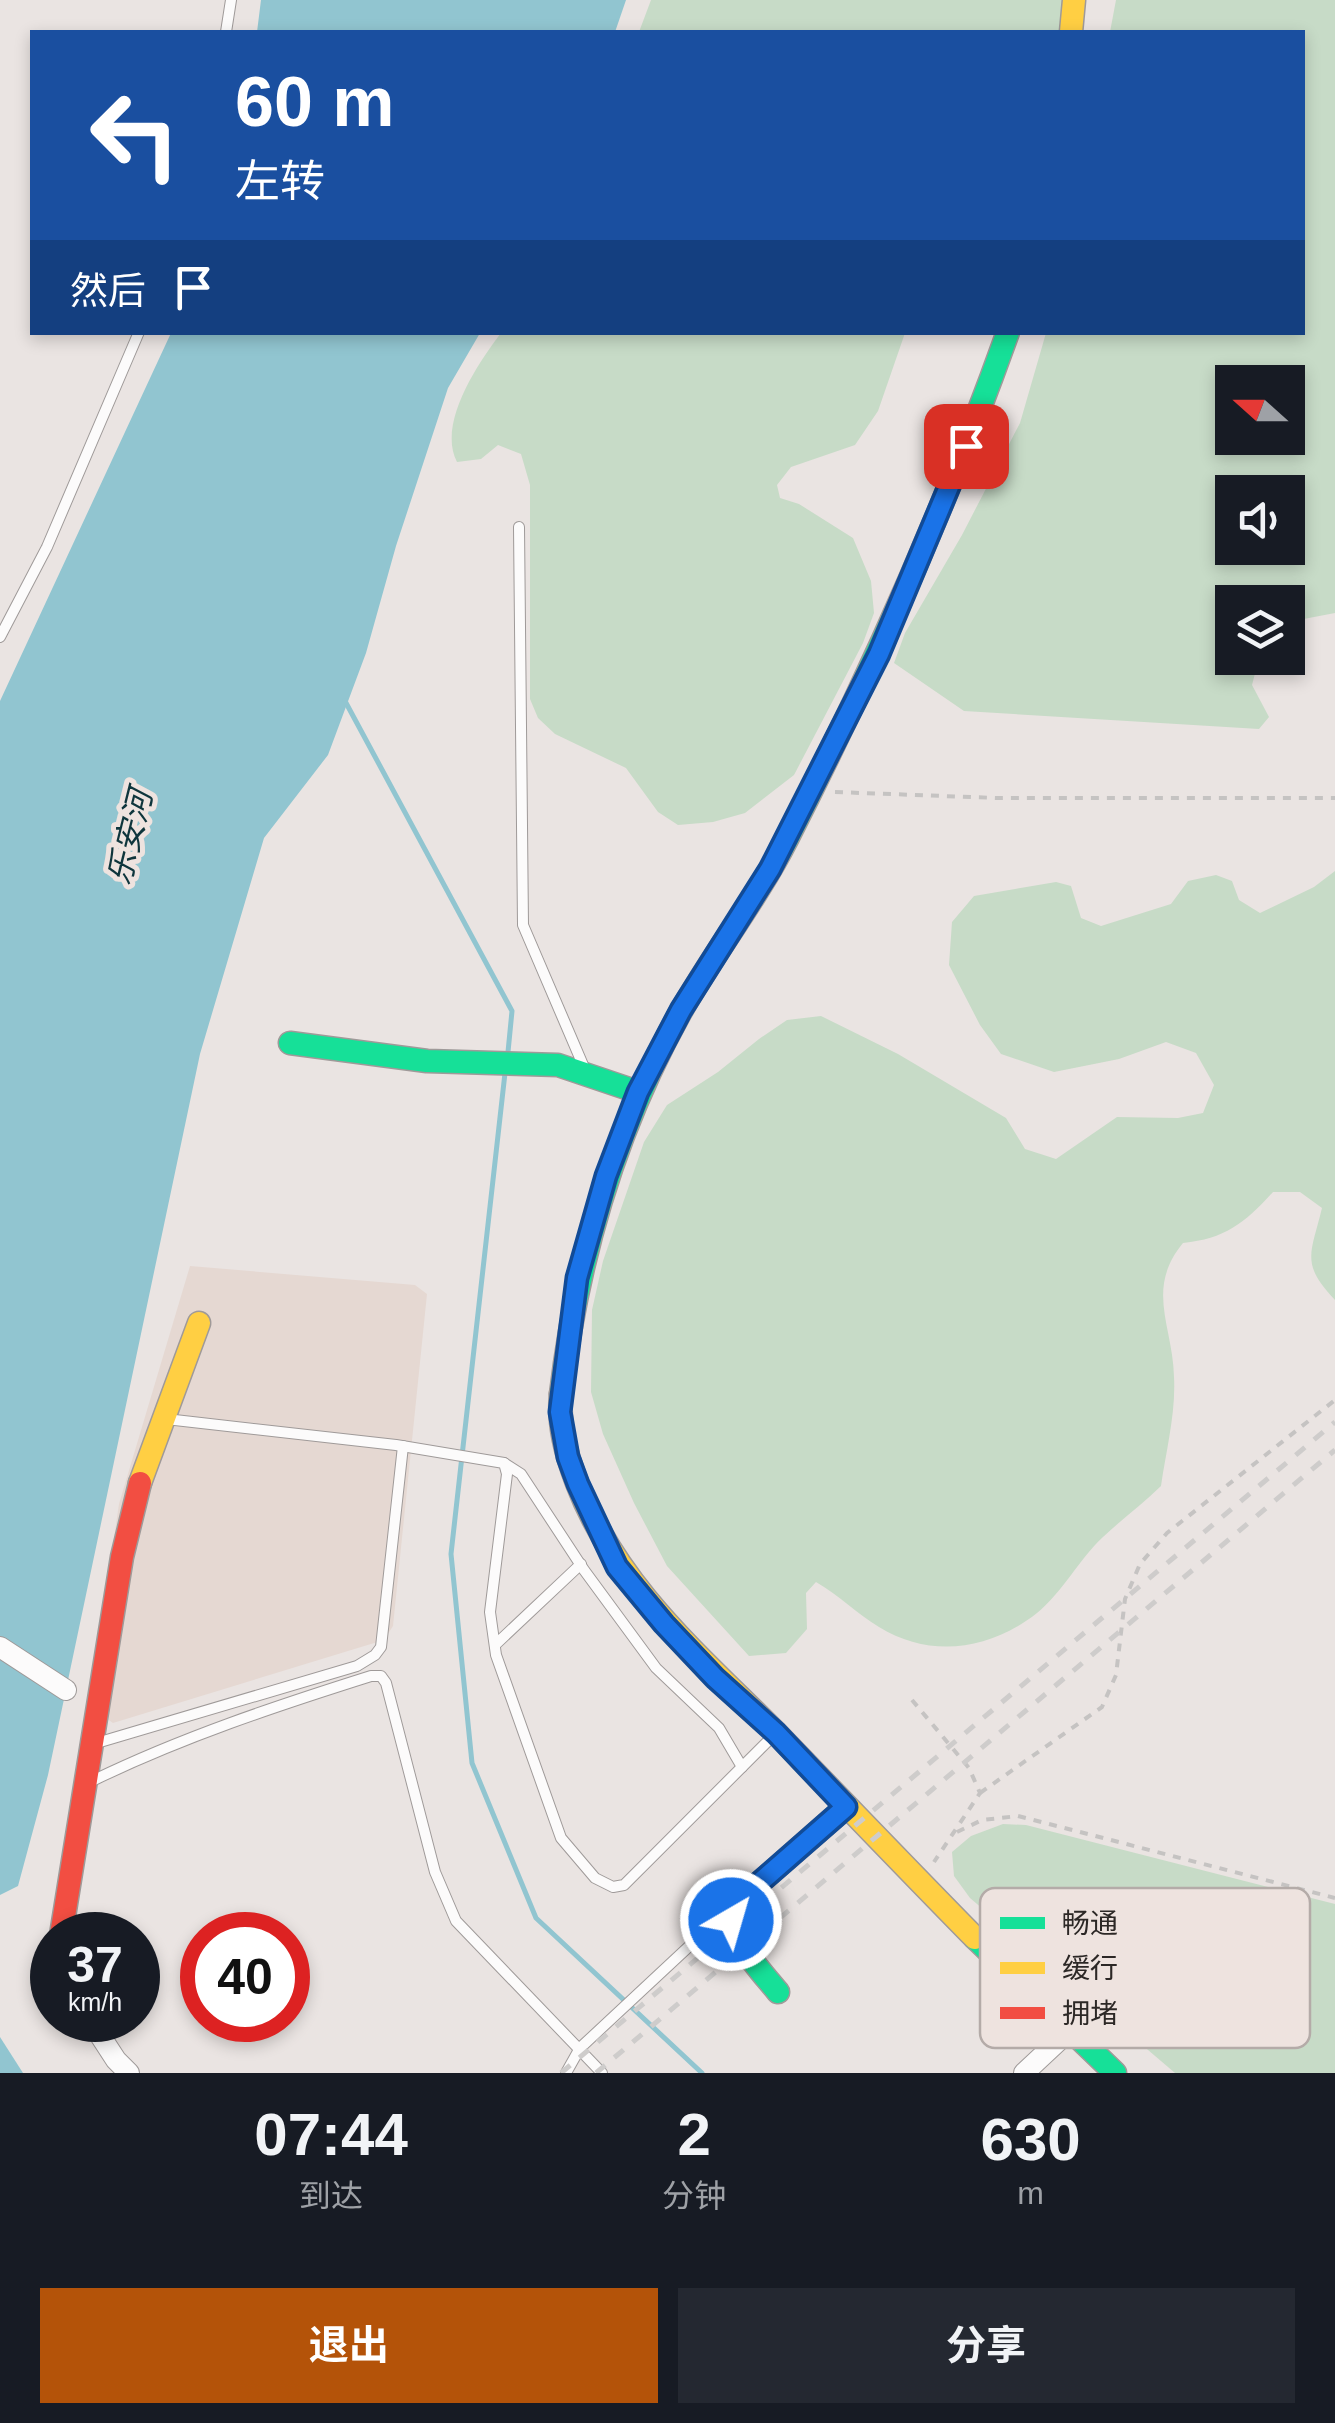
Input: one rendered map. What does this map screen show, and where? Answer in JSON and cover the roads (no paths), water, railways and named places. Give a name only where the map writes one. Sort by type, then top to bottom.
[{"type":"street","points":[[1071,30],[1074,0]]},
{"type":"street","points":[[980,1943],[776,1733],[702,1664],[617,1567],[588,1512],[568,1457],[560,1412],[577,1278],[606,1176],[638,1092],[681,1010],[770,869],[879,654],[980,412],[1007,335]]},
{"type":"street","points":[[290,1043],[390,1058],[558,1066],[638,1092]]},
{"type":"street","points":[[64,1912],[132,1511],[199,1323]]},
{"type":"street","points":[[0,1647],[66,1690]]},
{"type":"street","points":[[778,1992],[734,1934],[734,1905],[846,1807]]},
{"type":"street","points":[[104,2042],[129,2073]]},
{"type":"street","points":[[1024,2073],[1051,2048]]},
{"type":"street","points":[[1088,2048],[1115,2073]]},
{"type":"lane","points":[[226,30],[231,0]]},
{"type":"lane","points":[[0,637],[46,547],[138,335]]},
{"type":"lane","points":[[518,527],[523,926],[588,1075]]},
{"type":"lane","points":[[164,1419],[403,1446],[504,1462],[522,1474],[580,1564],[656,1668],[720,1728],[742,1767]]},
{"type":"lane","points":[[94,1744],[357,1666],[376,1655],[381,1647],[403,1446]]},
{"type":"lane","points":[[504,1462],[507,1474],[490,1612],[495,1645],[561,1838],[595,1878],[613,1888],[624,1885],[776,1733]]},
{"type":"lane","points":[[495,1645],[580,1564]]},
{"type":"lane","points":[[86,1784],[151,1752],[245,1716],[380,1676],[386,1682],[436,1872],[456,1920],[602,2073]]},
{"type":"lane","points":[[566,2073],[580,2048],[734,1905]]},
{"type":"water","points":[[261,0],[626,0],[616,30],[257,30]]},
{"type":"water","name":"乐安河","points":[[170,335],[479,335],[448,388],[366,653],[328,755],[264,838],[200,1054],[48,1775],[18,1886],[0,1895],[0,701]]},
{"type":"water","points":[[0,2037],[23,2073],[0,2073]]},
{"type":"waterway","points":[[345,701],[512,1011],[508,1052]]},
{"type":"waterway","points":[[505,1073],[451,1554],[472,1763],[536,1918],[702,2073]]},
{"type":"railway","points":[[561,2073],[1335,1422]]},
{"type":"railway","points":[[596,2073],[1335,1450]]}]
